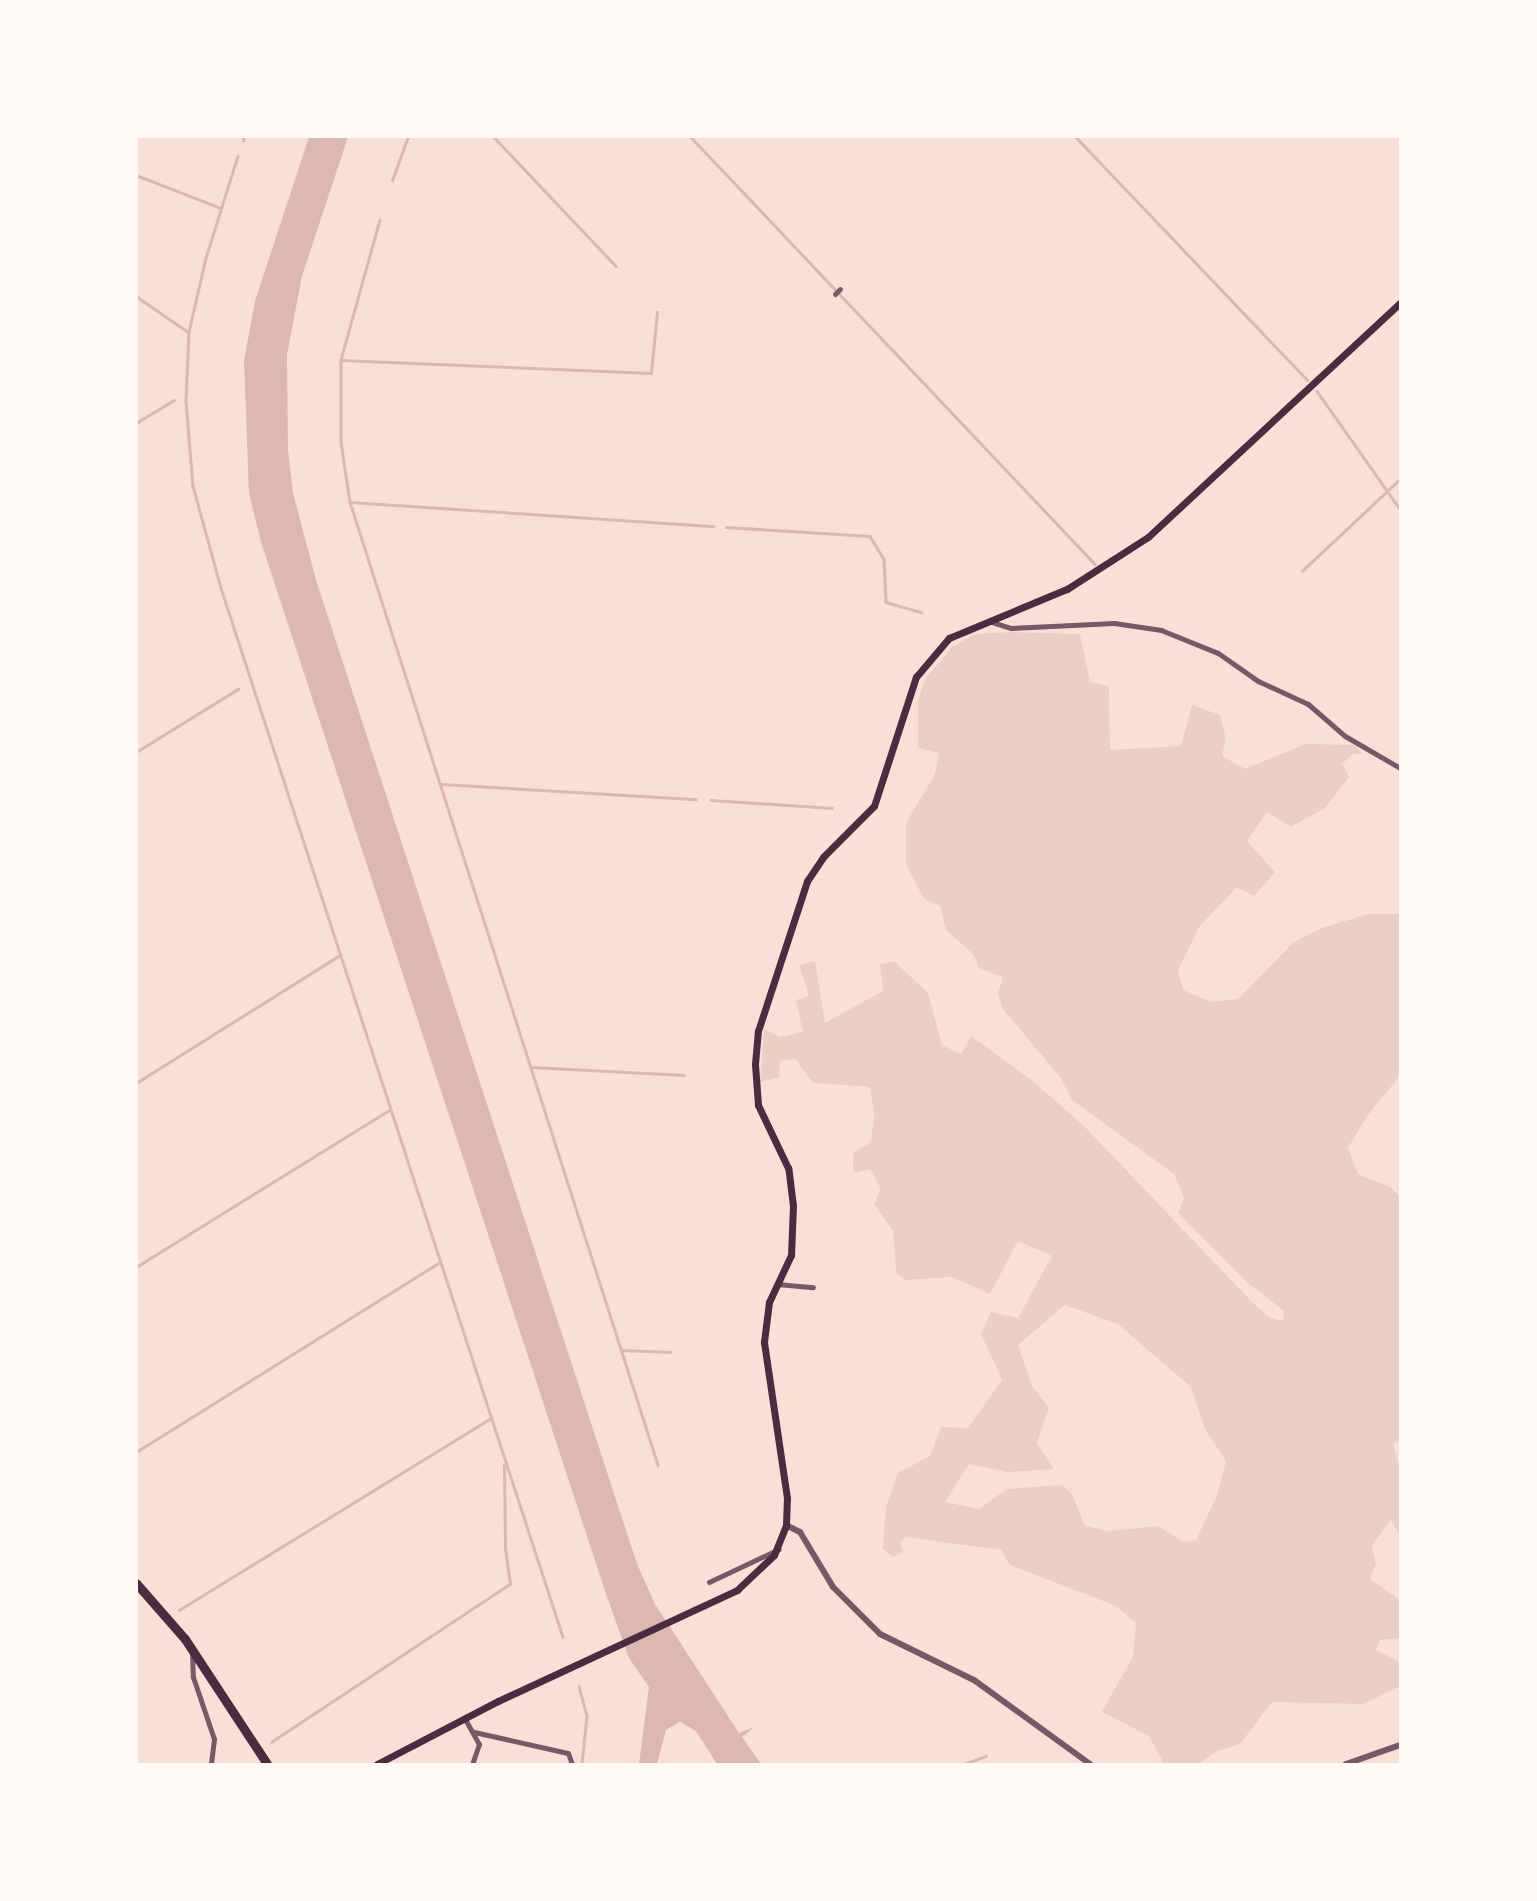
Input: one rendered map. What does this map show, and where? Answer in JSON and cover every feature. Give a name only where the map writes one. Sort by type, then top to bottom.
[{"type":"highway","points":[[136,1583],[191,1649],[267,1765]]},
{"type":"main road","points":[[377,1765],[498,1701],[737,1590],[779,1549],[786,1525],[788,1498],[764,1342],[776,1284],[790,1255],[793,1206],[788,1168],[758,1105],[755,1064],[758,1031],[795,915],[815,868],[866,818],[879,798],[923,664],[949,638],[1067,589],[1148,537],[1401,303]]},
{"type":"street","points":[[989,621],[1011,628],[1115,623],[1161,630],[1218,653],[1258,681],[1308,704],[1345,736],[1401,768]]},
{"type":"street","points":[[776,1284],[813,1287]]},
{"type":"street","points":[[786,1525],[800,1532],[833,1587],[880,1634],[974,1680],[1090,1765]]},
{"type":"street","points":[[709,1583],[779,1549]]},
{"type":"street","points":[[191,1649],[193,1677],[214,1739],[211,1765]]},
{"type":"street","points":[[465,1718],[479,1744],[472,1765]]},
{"type":"street","points":[[474,1732],[568,1754],[572,1765]]},
{"type":"street","points":[[1346,1765],[1401,1745]]},
{"type":"shaded area","points":[[309,137],[348,137],[302,276],[287,355],[288,450],[293,493],[316,580],[637,1564],[655,1604],[739,1733],[754,1727],[742,1737],[761,1764],[717,1764],[696,1731],[680,1722],[666,1730],[657,1764],[639,1764],[649,1687],[629,1658],[606,1594],[261,542],[249,494],[244,361],[255,301]]},
{"type":"shaded area","points":[[976,634],[1080,634],[1090,682],[1109,686],[1110,750],[1181,746],[1192,705],[1220,715],[1226,739],[1222,756],[1245,769],[1306,744],[1354,745],[1362,753],[1353,754],[1342,764],[1349,777],[1325,808],[1291,827],[1267,812],[1247,841],[1275,872],[1254,896],[1237,887],[1199,927],[1178,971],[1183,990],[1212,1002],[1238,999],[1293,943],[1319,929],[1368,914],[1400,914],[1399,1077],[1367,1116],[1348,1148],[1358,1174],[1390,1187],[1400,1197],[1400,1440],[1393,1444],[1400,1469],[1400,1536],[1391,1520],[1372,1545],[1376,1564],[1370,1579],[1400,1600],[1400,1638],[1380,1640],[1376,1650],[1400,1662],[1400,1686],[1363,1704],[1272,1702],[1240,1744],[1217,1751],[1199,1764],[1164,1764],[1149,1736],[1102,1712],[1133,1656],[1136,1623],[1116,1606],[1010,1565],[1001,1550],[906,1537],[900,1542],[903,1552],[893,1557],[883,1549],[886,1507],[898,1473],[930,1456],[941,1427],[968,1428],[1002,1380],[981,1334],[991,1312],[1018,1318],[1052,1256],[1018,1241],[990,1294],[952,1277],[905,1280],[896,1272],[893,1231],[874,1204],[881,1189],[870,1169],[853,1173],[853,1153],[871,1142],[874,1115],[870,1087],[813,1083],[795,1059],[780,1061],[779,1077],[760,1082],[764,1029],[780,1037],[803,1032],[796,1000],[809,996],[799,965],[815,961],[825,1023],[883,991],[880,964],[894,961],[928,993],[942,1045],[961,1054],[971,1036],[1033,1081],[1085,1127],[1255,1305],[1270,1318],[1283,1321],[1284,1311],[1247,1282],[1178,1213],[1184,1198],[1174,1174],[1072,1100],[1060,1077],[1003,1009],[998,994],[1003,977],[979,968],[974,955],[946,930],[940,906],[924,899],[906,864],[906,823],[935,774],[939,753],[918,748],[918,701],[924,681],[953,646]],"holes":[[[1065,1305],[1118,1324],[1191,1387],[1205,1429],[1226,1461],[1217,1495],[1196,1540],[1184,1542],[1158,1526],[1109,1531],[1085,1526],[1072,1494],[1062,1485],[1007,1489],[979,1509],[945,1502],[969,1464],[1008,1472],[1054,1469],[1037,1443],[1049,1408],[1032,1386],[1018,1345]]]},
{"type":"waterway","points":[[243,141],[244,136]]},
{"type":"waterway","points":[[392,181],[408,136]]},
{"type":"waterway","points":[[493,136],[616,266]]},
{"type":"waterway","points":[[690,136],[1095,564]]},
{"type":"waterway","points":[[1075,136],[1307,380]]},
{"type":"waterway","points":[[238,156],[206,258],[189,332],[186,401],[193,486],[221,588],[563,1637]]},
{"type":"waterway","points":[[136,175],[221,208]]},
{"type":"waterway","points":[[380,220],[341,360],[341,442],[350,502],[658,1465]]},
{"type":"waterway","points":[[136,296],[188,332]]},
{"type":"waterway","points":[[341,360],[651,373],[657,312]]},
{"type":"waterway","points":[[1317,391],[1400,509]]},
{"type":"waterway","points":[[136,423],[174,400]]},
{"type":"waterway","points":[[1302,571],[1400,479]]},
{"type":"waterway","points":[[350,502],[713,526]]},
{"type":"waterway","points":[[726,527],[870,536],[884,559],[886,602],[922,612]]},
{"type":"waterway","points":[[136,752],[238,689]]},
{"type":"waterway","points":[[441,784],[696,799]]},
{"type":"waterway","points":[[711,800],[832,808]]},
{"type":"waterway","points":[[136,1083],[340,955]]},
{"type":"waterway","points":[[531,1067],[684,1075]]},
{"type":"waterway","points":[[136,1267],[389,1110]]},
{"type":"waterway","points":[[136,1452],[439,1263]]},
{"type":"waterway","points":[[621,1350],[670,1352]]},
{"type":"waterway","points":[[179,1610],[489,1419]]},
{"type":"waterway","points":[[271,1742],[510,1584],[505,1547],[504,1465]]},
{"type":"waterway","points":[[579,1686],[587,1716],[582,1764]]},
{"type":"waterway","points":[[964,1764],[986,1756]]}]
